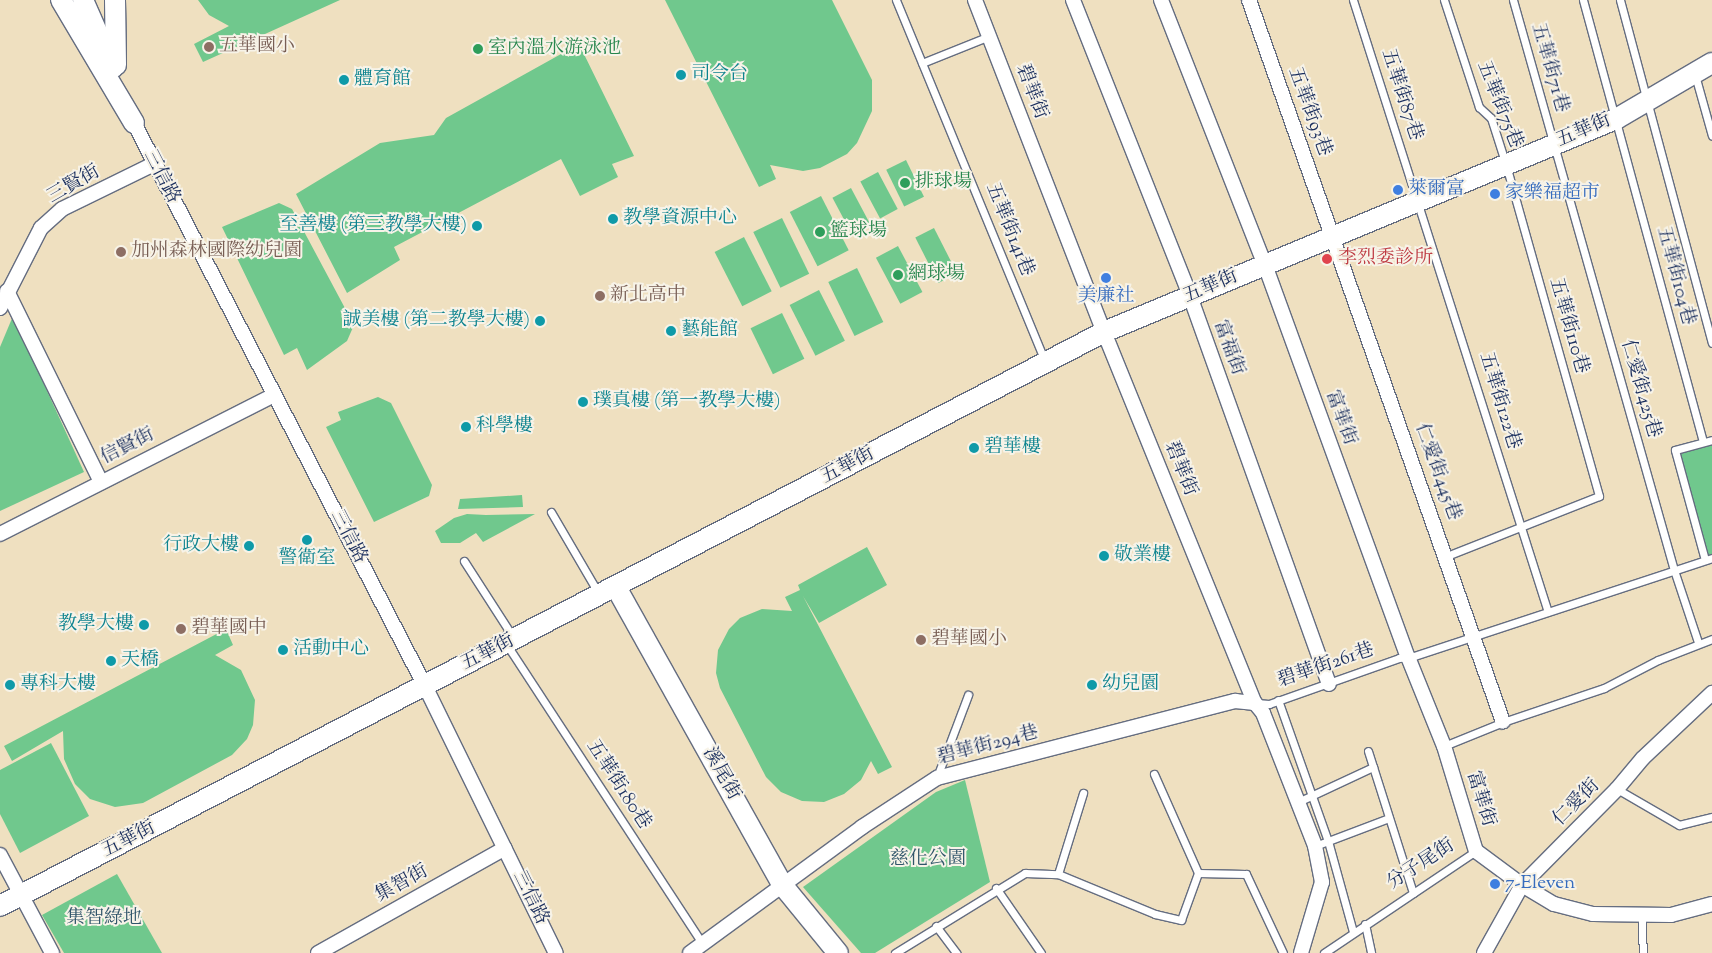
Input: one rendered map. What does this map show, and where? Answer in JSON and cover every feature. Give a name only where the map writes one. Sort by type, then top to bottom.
[{"type":"street","name":"三信路","points":[[61,0],[134,124],[425,686],[556,953]]},
{"type":"street","name":"三信路","points":[[83,0],[116,74],[134,124]]},
{"type":"street","points":[[115,0],[116,74]]},
{"type":"street","name":"碧華街","points":[[975,0],[1104,332],[1255,702],[1263,713],[1315,846],[1322,882],[1301,953]]},
{"type":"street","name":"富福街","points":[[1073,0],[1190,296],[1329,684]]},
{"type":"street","name":"富華街","points":[[1161,0],[1265,265],[1408,657],[1444,746],[1476,851]]},
{"type":"street","name":"五華街93巷","points":[[1248,0],[1334,236]]},
{"type":"street","name":"五華街","points":[[0,906],[1104,332],[1616,119],[1712,62]]},
{"type":"street","name":"三賢街","points":[[0,308],[41,228],[62,209],[154,164]]},
{"type":"street","name":"仁愛街445巷","points":[[1334,236],[1447,556],[1503,722]]},
{"type":"street","points":[[7,292],[101,482]]},
{"type":"street","name":"信賢街","points":[[0,534],[274,395]]},
{"type":"street","name":"溪尾街","points":[[608,591],[784,887],[838,953]]},
{"type":"street","name":"仁愛街","points":[[1484,953],[1522,886],[1617,789],[1643,758],[1712,693]]},
{"type":"street","name":"碧華街294巷","points":[[690,953],[784,887],[862,827],[936,778],[1235,701],[1255,702]]},
{"type":"street","name":"集智街","points":[[318,953],[505,848]]},
{"type":"street","name":"分子尾街","points":[[1476,851],[1522,886],[1554,904],[1593,914],[1672,915],[1712,904]]},
{"type":"street","points":[[0,854],[52,953]]},
{"type":"lane","name":"五華街141巷","points":[[896,0],[1045,362]]},
{"type":"lane","name":"五華街87巷","points":[[1353,0],[1419,201]]},
{"type":"lane","name":"五華街75巷","points":[[1444,0],[1478,107],[1491,118],[1506,165]]},
{"type":"lane","name":"五華街71巷","points":[[1512,0],[1554,144]]},
{"type":"lane","name":"五華街104巷","points":[[1583,0],[1703,442]]},
{"type":"lane","points":[[1620,0],[1712,343]]},
{"type":"lane","points":[[922,63],[989,36]]},
{"type":"lane","points":[[1695,72],[1712,136]]},
{"type":"lane","name":"仁愛街425巷","points":[[1554,144],[1674,570],[1698,642]]},
{"type":"lane","name":"五華街110巷","points":[[1506,165],[1598,496],[1521,526]]},
{"type":"lane","name":"五華街122巷","points":[[1419,201],[1548,612]]},
{"type":"lane","points":[[1709,559],[1675,450],[1712,440]]},
{"type":"lane","points":[[551,512],[608,591]]},
{"type":"lane","points":[[1447,556],[1521,526]]},
{"type":"lane","name":"碧華街261巷","points":[[1255,702],[1278,700],[1329,684],[1709,559]]},
{"type":"lane","name":"五華街180巷","points":[[464,561],[510,642],[703,944]]},
{"type":"lane","points":[[1444,746],[1503,722],[1604,688],[1698,642],[1712,639]]},
{"type":"lane","points":[[936,778],[968,695]]},
{"type":"lane","points":[[1278,700],[1328,841],[1352,932]]},
{"type":"lane","points":[[1368,752],[1413,893]]},
{"type":"lane","points":[[1298,802],[1374,767]]},
{"type":"lane","points":[[895,953],[996,888],[1025,873],[1058,874],[1155,914],[1181,920],[1198,873],[1154,774]]},
{"type":"lane","points":[[1617,789],[1679,825],[1712,817]]},
{"type":"lane","points":[[1058,874],[1083,793]]},
{"type":"lane","points":[[1315,846],[1389,818]]},
{"type":"lane","name":"分子尾街","points":[[1324,953],[1352,932],[1476,851]]},
{"type":"lane","points":[[1198,873],[1246,874],[1283,953]]},
{"type":"lane","points":[[996,888],[1041,953]]},
{"type":"lane","points":[[1642,914],[1643,953]]},
{"type":"lane","points":[[1365,924],[1370,953]]},
{"type":"lane","points":[[936,926],[956,953]]},
{"type":"green space","points":[[198,0],[340,0],[203,62],[194,44],[229,26],[209,15]]},
{"type":"green space","points":[[665,0],[832,0],[872,80],[872,111],[857,143],[847,154],[820,168],[803,171],[770,165],[776,179],[759,187]]},
{"type":"green space","points":[[579,44],[634,156],[612,164],[618,177],[580,196],[561,159],[394,247],[400,260],[347,293],[296,194],[380,143],[434,135],[446,118]]},
{"type":"green space","name":"排球場","points":[[906,160],[924,197],[904,206],[886,170]]},
{"type":"green space","name":"排球場","points":[[878,172],[898,209],[880,218],[860,181]]},
{"type":"green space","name":"排球場","points":[[851,188],[870,224],[852,234],[832,198]]},
{"type":"green space","name":"籃球場","points":[[821,196],[849,250],[818,266],[790,212]]},
{"type":"green space","points":[[279,203],[292,209],[354,325],[347,341],[307,370],[297,348],[284,355],[222,227]]},
{"type":"green space","points":[[782,218],[809,274],[780,288],[753,232]]},
{"type":"green space","name":"網球場","points":[[934,228],[957,273],[938,283],[915,238]]},
{"type":"green space","points":[[744,237],[772,291],[742,306],[715,252]]},
{"type":"green space","name":"網球場","points":[[898,246],[922,292],[900,304],[876,258]]},
{"type":"green space","points":[[857,268],[883,322],[855,336],[828,282]]},
{"type":"green space","points":[[819,290],[845,341],[815,356],[790,305]]},
{"type":"green space","points":[[782,313],[804,359],[773,374],[751,328]]},
{"type":"green space","points":[[13,316],[84,472],[0,511],[0,347]]},
{"type":"green space","points":[[378,397],[391,403],[432,485],[429,496],[374,522],[326,427],[341,420],[338,412]]},
{"type":"green space","points":[[1712,444],[1712,554],[1708,556],[1680,454]]},
{"type":"green space","points":[[522,495],[523,507],[458,509],[460,499]]},
{"type":"green space","points":[[467,514],[535,514],[483,542],[476,533],[460,543],[441,543],[435,531],[454,518]]},
{"type":"green space","points":[[867,547],[887,585],[819,623],[803,596],[892,767],[878,774],[871,761],[861,780],[844,794],[824,802],[802,801],[781,792],[766,777],[720,688],[716,673],[718,650],[729,629],[740,618],[762,609],[792,611],[785,597],[800,590],[798,585]]},
{"type":"green space","points":[[226,629],[233,645],[215,655],[241,670],[255,700],[253,725],[247,739],[232,755],[143,803],[115,807],[90,799],[75,784],[64,759],[63,731],[12,761],[4,746]]},
{"type":"green space","points":[[51,743],[89,816],[20,853],[0,814],[0,770]]},
{"type":"green space","name":"慈化公園","points":[[965,780],[990,882],[875,953],[861,953],[803,887],[936,792]]},
{"type":"green space","name":"集智綠地","points":[[117,874],[162,953],[64,953],[42,915]]},
{"type":"place","name":"五華國小","points":[[209,47]]},
{"type":"place","name":"室內溫水游泳池","points":[[478,49]]},
{"type":"place","name":"司令台","points":[[681,75]]},
{"type":"place","name":"體育館","points":[[344,80]]},
{"type":"place","name":"排球場","points":[[905,183]]},
{"type":"place","name":"萊爾富","points":[[1398,190]]},
{"type":"place","name":"家樂福超市","points":[[1495,194]]},
{"type":"place","name":"教學資源中心","points":[[613,219]]},
{"type":"place","name":"至善樓 (第三教學大樓)","points":[[477,226]]},
{"type":"place","name":"籃球場","points":[[820,232]]},
{"type":"place","name":"加州森林國際幼兒園","points":[[121,252]]},
{"type":"place","name":"李烈委診所","points":[[1327,259]]},
{"type":"place","name":"網球場","points":[[898,275]]},
{"type":"place","name":"美廉社","points":[[1106,278]]},
{"type":"place","name":"新北高中","points":[[600,296]]},
{"type":"place","name":"誠美樓 (第二教學大樓)","points":[[540,321]]},
{"type":"place","name":"藝能館","points":[[671,331]]},
{"type":"place","name":"璞真樓 (第一教學大樓)","points":[[583,402]]},
{"type":"place","name":"科學樓","points":[[466,427]]},
{"type":"place","name":"碧華樓","points":[[974,448]]},
{"type":"place","name":"警衛室","points":[[307,540]]},
{"type":"place","name":"行政大樓","points":[[249,546]]},
{"type":"place","name":"敬業樓","points":[[1104,556]]},
{"type":"place","name":"教學大樓","points":[[144,625]]},
{"type":"place","name":"碧華國中","points":[[181,629]]},
{"type":"place","name":"碧華國小","points":[[921,640]]},
{"type":"place","name":"活動中心","points":[[283,650]]},
{"type":"place","name":"天橋","points":[[111,661]]},
{"type":"place","name":"專科大樓","points":[[10,685]]},
{"type":"place","name":"幼兒園","points":[[1092,685]]},
{"type":"place","name":"7-Eleven","points":[[1495,884]]}]
